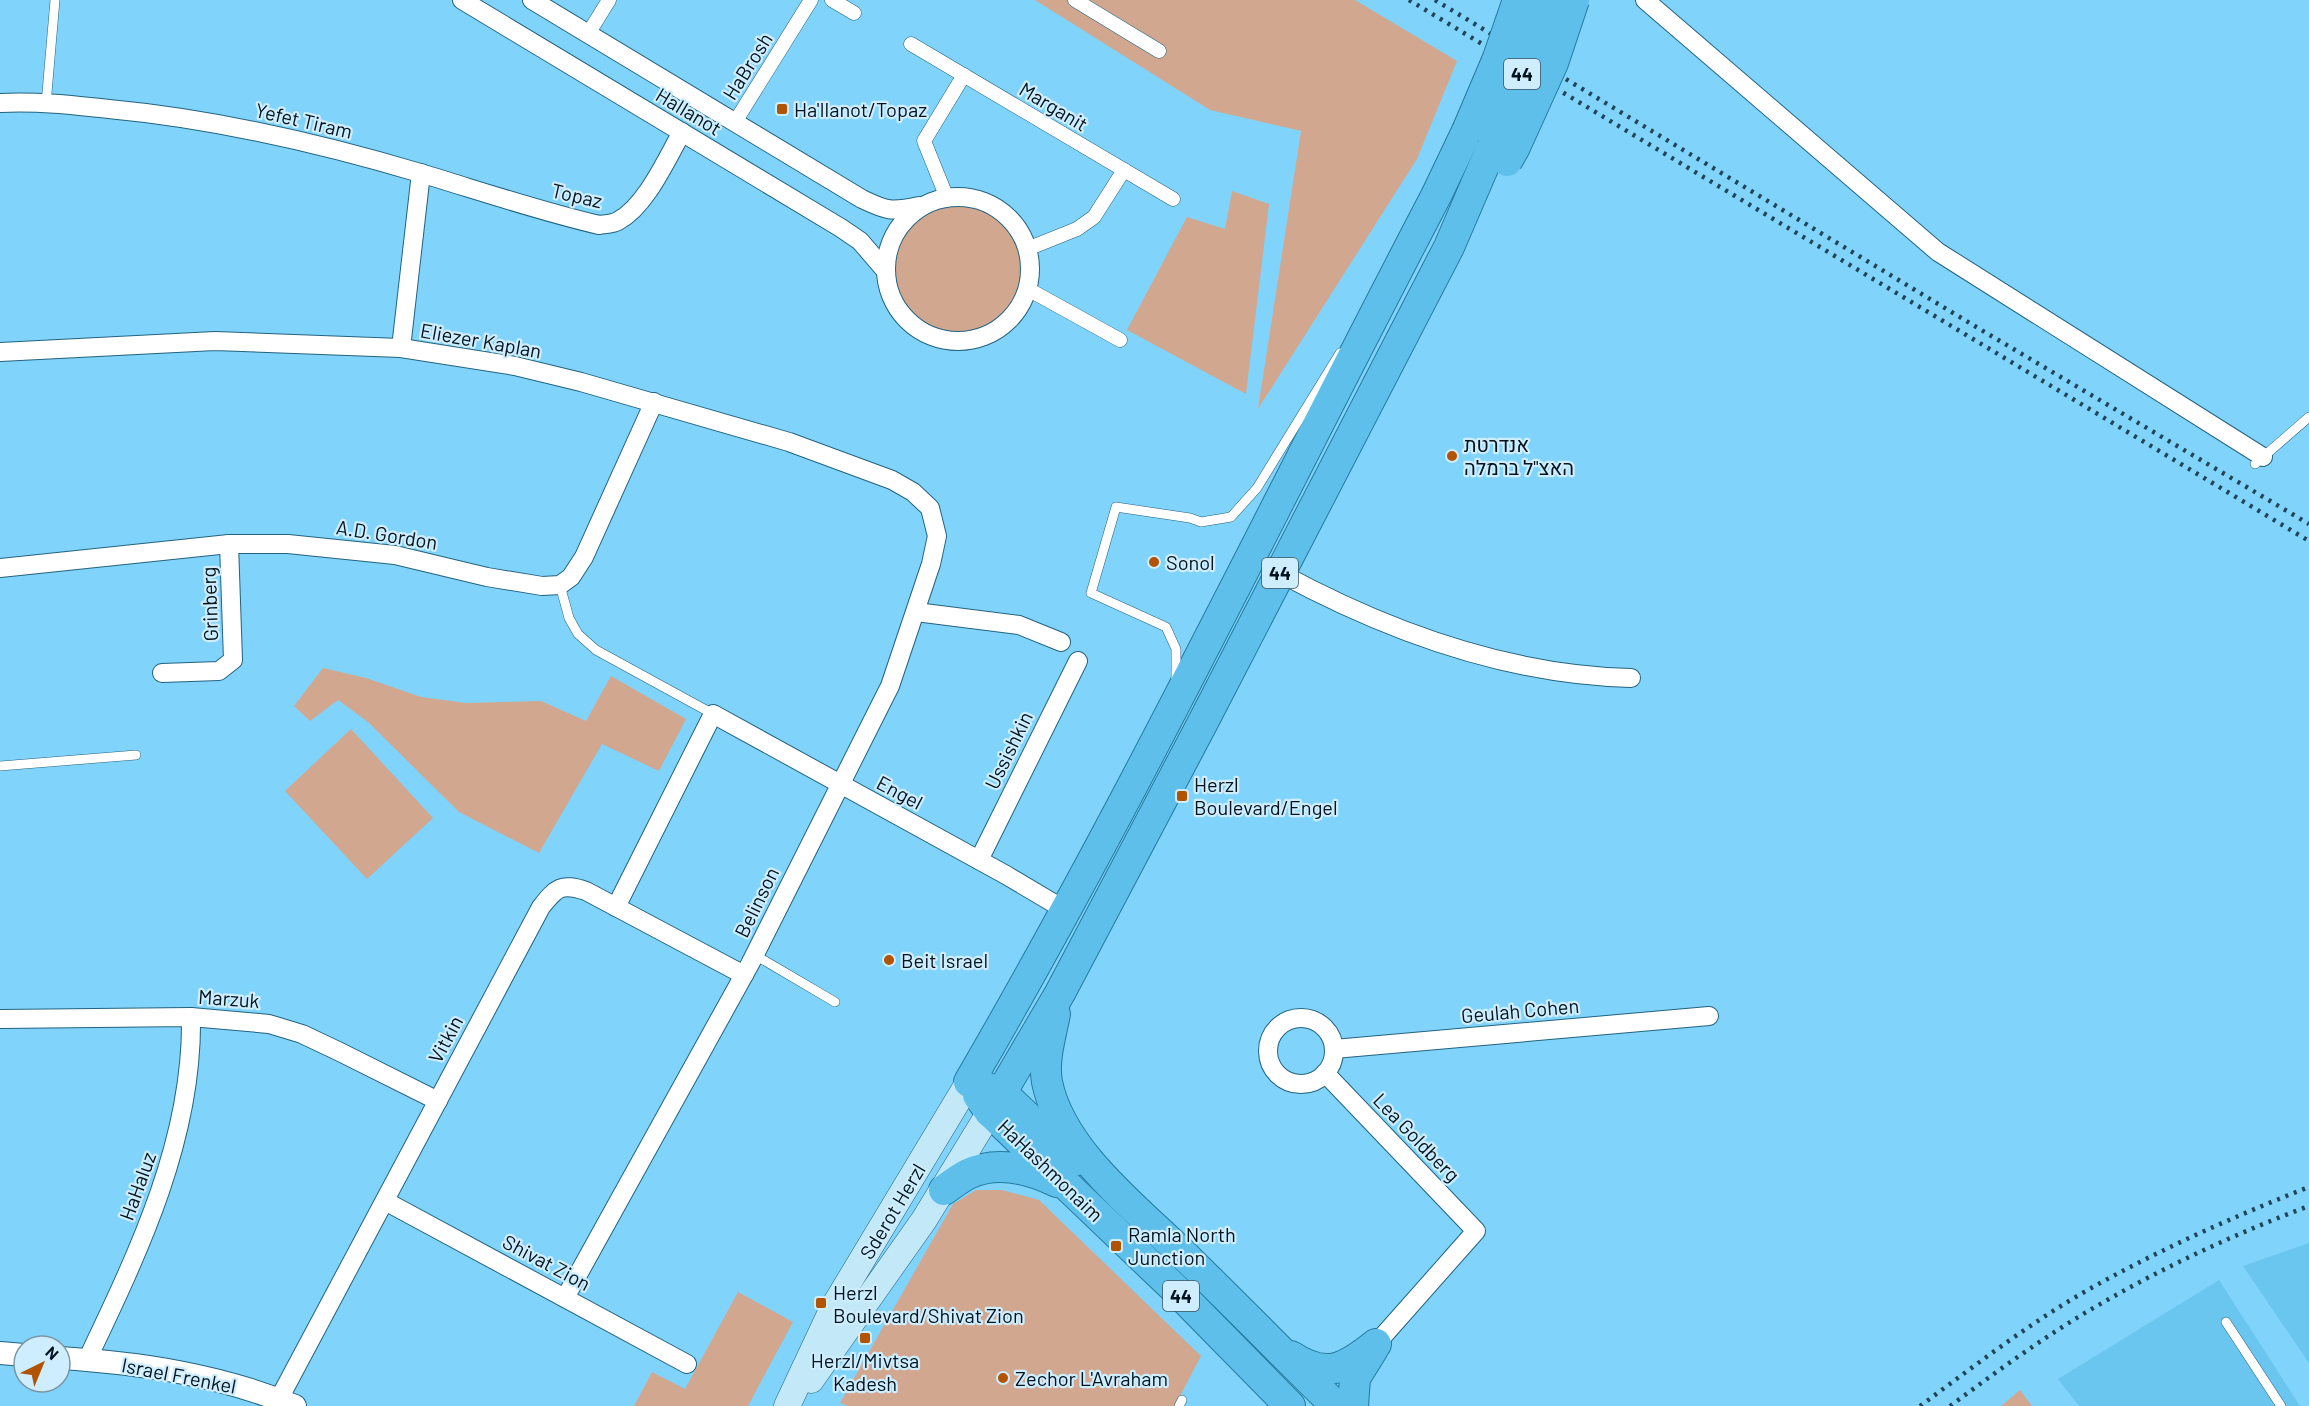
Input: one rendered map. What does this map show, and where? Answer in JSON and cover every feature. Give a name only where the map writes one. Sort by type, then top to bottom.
[{"type":"highway","name":"44","points":[[969,1082],[1175,705],[1436,196],[1498,58],[1518,0]]},
{"type":"highway","name":"44","points":[[996,1102],[1060,993],[1449,247],[1478,212],[1500,154],[1548,0]]},
{"type":"highway","points":[[1500,154],[1553,63],[1574,0]]},
{"type":"highway","name":"44","points":[[1060,993],[1047,1061],[1047,1081],[1066,1130],[1085,1157],[1127,1201]]},
{"type":"highway","name":"HaHashmonaim","points":[[969,1082],[996,1102],[1071,1188],[1290,1406]]},
{"type":"highway","points":[[996,1102],[1127,1201]]},
{"type":"highway","name":"44","points":[[944,1190],[969,1173],[992,1167],[1013,1167],[1040,1174],[1071,1188]]},
{"type":"highway","name":"HaHashmonaim","points":[[1127,1201],[1336,1406]]},
{"type":"highway","points":[[1263,1333],[1300,1362],[1326,1370],[1351,1364],[1376,1344]]},
{"type":"highway","points":[[1353,1406],[1355,1378],[1376,1344]]},
{"type":"main road","name":"Sderot Herzl","points":[[789,1406],[833,1308],[969,1082]]},
{"type":"main road","name":"Sderot Herzl","points":[[789,1406],[867,1303],[944,1190],[996,1102]]},
{"type":"street","name":"HaIlanot","points":[[462,0],[861,241],[885,270]]},
{"type":"street","name":"HaIlanot","points":[[532,0],[862,199],[880,208],[895,211],[923,205]]},
{"type":"street","points":[[588,34],[609,0]]},
{"type":"street","name":"HaBrosh","points":[[735,122],[811,0]]},
{"type":"street","points":[[832,0],[854,13]]},
{"type":"street","points":[[1075,0],[1159,51]]},
{"type":"street","points":[[1645,0],[1938,252],[2259,460]]},
{"type":"street","name":"Marganit","points":[[911,44],[1173,199]]},
{"type":"street","points":[[947,198],[924,141],[964,75]]},
{"type":"street","name":"Yefet Tiram","points":[[0,103],[124,110],[195,120],[328,147],[421,173]]},
{"type":"street","name":"Topaz","points":[[421,173],[599,225],[616,223],[631,212],[643,198],[682,132]]},
{"type":"street","points":[[1027,249],[1077,230],[1094,217],[1124,170]]},
{"type":"street","points":[[401,348],[421,173]]},
{"type":"street","points":[[947,198],[972,198],[995,208],[1016,226],[1027,249],[1030,273],[1024,298],[1010,319],[992,333],[968,340],[943,340],[920,331],[903,316],[890,295],[885,270],[889,245],[903,221],[923,205],[947,198]]},
{"type":"street","points":[[1026,288],[1120,340]]},
{"type":"street","name":"Eliezer Kaplan","points":[[0,352],[215,341],[401,348],[515,366],[654,402],[789,442],[892,480],[914,492],[930,508]]},
{"type":"street","points":[[560,585],[571,577],[584,557],[654,402]]},
{"type":"street","name":"Belinson","points":[[565,1298],[755,955],[890,686],[916,612],[937,536],[930,508]]},
{"type":"street","name":"A.D. Gordon","points":[[0,568],[229,544],[288,544],[395,555],[487,577],[543,586],[560,585]]},
{"type":"street","name":"Grinberg","points":[[162,673],[219,670],[233,660],[229,544]]},
{"type":"street","points":[[1280,573],[1353,609],[1454,647],[1557,672],[1592,677],[1631,678]]},
{"type":"street","points":[[916,612],[1019,625],[1061,642]]},
{"type":"street","name":"Ussishkin","points":[[979,860],[1077,661]]},
{"type":"street","points":[[616,907],[713,714]]},
{"type":"street","name":"Engel","points":[[713,714],[979,860],[1065,910]]},
{"type":"street","name":"Vitkin","points":[[287,1402],[384,1201],[541,907],[555,890],[569,885],[586,891],[744,975]]},
{"type":"street","name":"Marzuk","points":[[0,1019],[191,1017],[269,1024],[302,1034],[438,1101]]},
{"type":"street","name":"HaHaluz","points":[[87,1360],[132,1266],[172,1156],[188,1080],[191,1017]]},
{"type":"street","name":"Geulah Cohen","points":[[1334,1049],[1709,1017]]},
{"type":"street","points":[[1305,1018],[1324,1027],[1330,1035],[1334,1049],[1333,1060],[1325,1073],[1307,1083],[1292,1082],[1275,1071],[1270,1062],[1269,1047],[1271,1037],[1277,1028],[1286,1022],[1305,1018]]},
{"type":"street","name":"Lea Goldberg","points":[[1325,1073],[1476,1231],[1376,1344]]},
{"type":"street","name":"Shivat Zion","points":[[384,1201],[687,1364]]},
{"type":"street","name":"Israel Frenkel","points":[[72,1359],[166,1369],[227,1381],[287,1402]]},
{"type":"lane","points":[[46,104],[55,0]]},
{"type":"lane","points":[[1350,338],[1389,286]]},
{"type":"lane","points":[[1175,705],[1176,649],[1166,627],[1090,593],[1116,507],[1190,518],[1201,522],[1231,517],[1257,488],[1344,347]]},
{"type":"lane","points":[[2259,460],[2309,417]]},
{"type":"lane","name":"Engel","points":[[560,585],[578,634],[596,650],[713,714]]},
{"type":"lane","points":[[0,766],[136,755]]},
{"type":"lane","points":[[755,955],[835,1002]]},
{"type":"lane","points":[[2226,1322],[2281,1406]]},
{"type":"shaded area","points":[[1035,0],[1355,0],[1457,61],[1417,159],[1258,409],[1301,131],[1210,110]]},
{"type":"shaded area","points":[[1232,191],[1269,204],[1246,394],[1127,330],[1187,217],[1225,229]]},
{"type":"shaded area","points":[[958,206],[982,210],[1003,224],[1017,245],[1021,269],[1017,293],[1003,314],[982,328],[958,332],[934,328],[913,314],[899,293],[895,269],[899,245],[913,224],[934,210]]},
{"type":"shaded area","points":[[323,668],[366,678],[421,697],[466,703],[541,701],[586,721],[611,676],[686,719],[659,771],[602,744],[539,853],[459,812],[368,722],[338,700],[310,721],[294,706]]},
{"type":"shaded area","points":[[351,729],[433,818],[367,879],[285,791]]},
{"type":"shaded area","points":[[976,1190],[1002,1190],[1039,1200],[1201,1356],[1175,1406],[848,1406],[840,1403],[953,1204]]},
{"type":"shaded area","points":[[2309,1243],[2309,1363],[2243,1266]]},
{"type":"shaded area","points":[[2219,1280],[2300,1406],[2079,1406],[2058,1379]]},
{"type":"shaded area","points":[[738,1292],[793,1322],[748,1406],[634,1406],[652,1372],[685,1389]]},
{"type":"shaded area","points":[[2020,1390],[2032,1406],[2001,1406]]},
{"type":"railway","points":[[1409,0],[2309,541]]},
{"type":"railway","points":[[1435,0],[1978,328],[2309,524]]},
{"type":"railway","points":[[1920,1406],[2026,1329],[2093,1287],[2200,1233],[2309,1187]]},
{"type":"railway","points":[[1950,1406],[2044,1339],[2127,1289],[2203,1250],[2309,1206]]},
{"type":"place","name":"Ha'Ilanot/Topaz","points":[[782,109]]},
{"type":"place","name":"אנדרטת האצ\"ל ברמלה","points":[[1452,456]]},
{"type":"place","name":"Sonol","points":[[1154,562]]},
{"type":"place","name":"Herzl Boulevard/Engel","points":[[1182,796]]},
{"type":"place","name":"Beit Israel","points":[[889,960]]},
{"type":"place","name":"Ramla North Junction","points":[[1116,1246]]},
{"type":"place","name":"Herzl Boulevard/Shivat Zion","points":[[821,1303]]},
{"type":"place","name":"Herzl/Mivtsa Kadesh","points":[[865,1338]]},
{"type":"place","name":"Zechor L'Avraham","points":[[1003,1378]]}]
